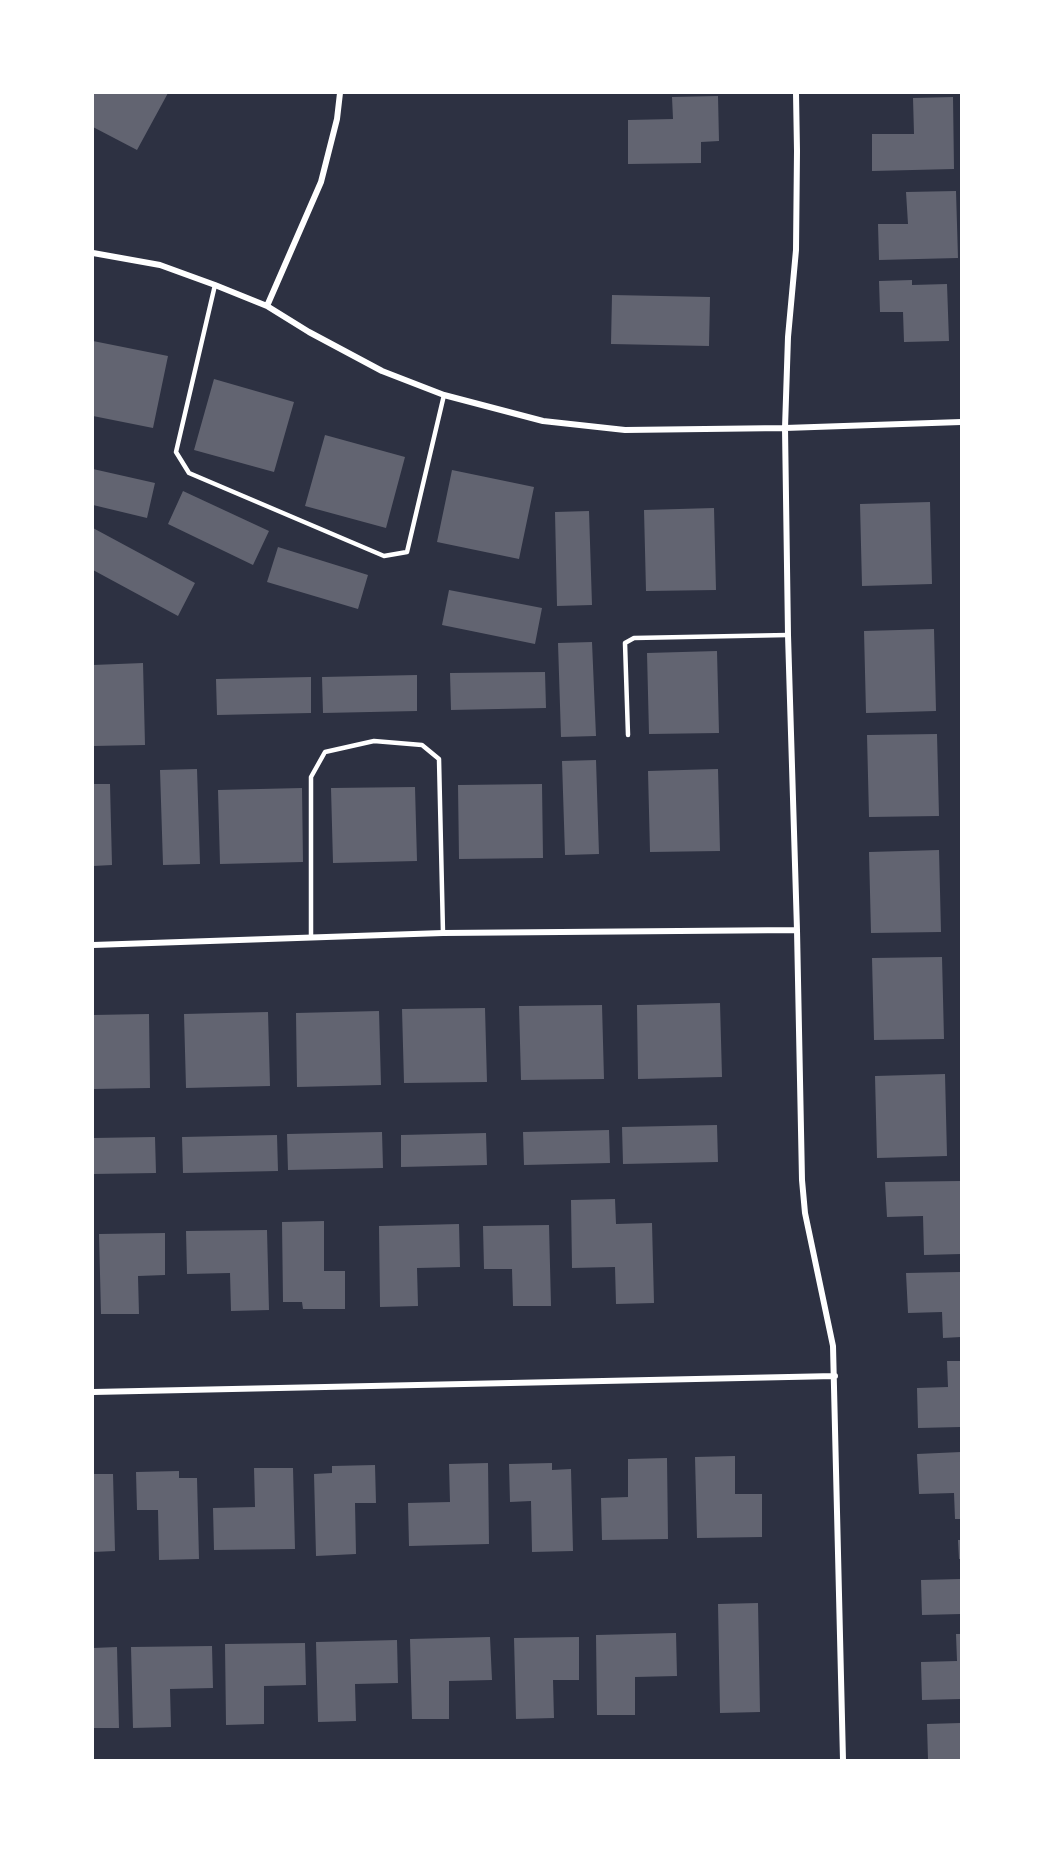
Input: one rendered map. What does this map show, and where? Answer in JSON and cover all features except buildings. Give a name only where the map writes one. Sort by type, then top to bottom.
[{"type":"street","points":[[267,306],[321,182],[337,119],[340,93]]},
{"type":"street","points":[[796,93],[796,250],[788,337],[785,428],[802,1180],[805,1213],[829,1324],[835,1376],[843,1760]]},
{"type":"street","points":[[93,253],[160,265],[215,285],[267,306],[309,332],[382,371],[444,395],[543,421],[625,430],[785,428],[961,422]]},
{"type":"street","points":[[93,945],[442,933],[797,930]]},
{"type":"street","points":[[93,1392],[835,1376]]},
{"type":"lane","points":[[215,285],[176,452],[189,473],[384,556],[407,552],[444,395]]},
{"type":"lane","points":[[628,735],[625,643],[634,638],[788,635]]},
{"type":"lane","points":[[311,938],[311,777],[325,752],[374,741],[422,746],[439,759],[442,933]]}]
